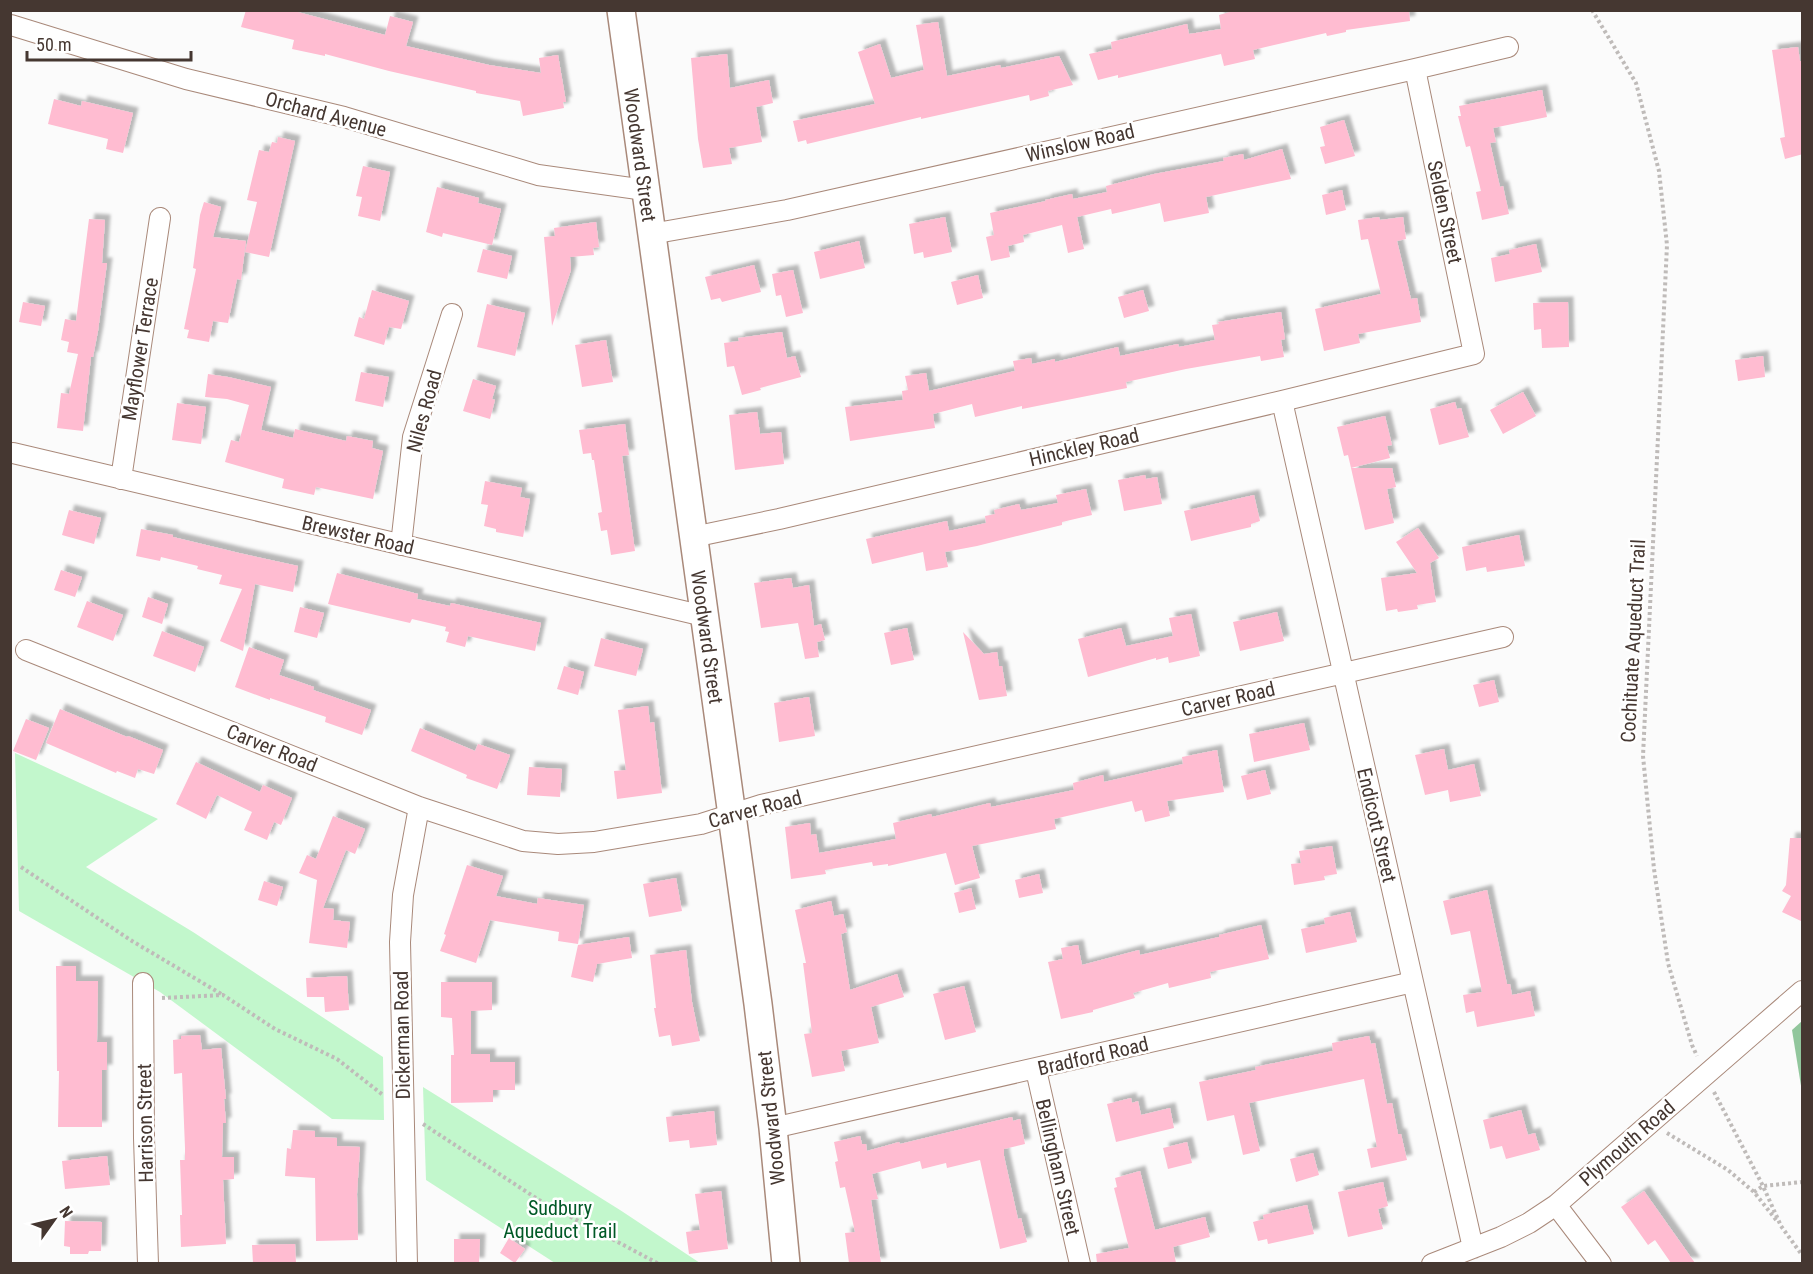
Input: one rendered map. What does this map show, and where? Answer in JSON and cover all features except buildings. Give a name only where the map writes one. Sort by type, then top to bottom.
[{"type":"street","name":"Woodward Street","points":[[621,10],[758,1004],[786,1263]]},
{"type":"street","name":"Orchard Avenue","points":[[10,25],[186,79],[344,117],[537,175],[645,190]]},
{"type":"street","name":"Winslow Road","points":[[651,234],[787,210],[1508,47]]},
{"type":"street","name":"Selden Street","points":[[1415,69],[1474,354]]},
{"type":"street","name":"Mayflower Terrace","points":[[120,479],[159,218]]},
{"type":"street","name":"Niles Road","points":[[401,545],[413,437],[452,314]]},
{"type":"street","name":"Hinckley Road","points":[[693,537],[1282,401],[1474,354]]},
{"type":"street","name":"Endicott Street","points":[[1282,401],[1473,1248]]},
{"type":"street","name":"Brewster Road","points":[[13,453],[704,616]]},
{"type":"street","name":"Carver Road","points":[[27,650],[419,807],[523,841],[558,844],[594,842],[701,824],[761,805],[1503,637]]},
{"type":"street","name":"Dickerman Road","points":[[407,1263],[400,942],[403,895],[419,807]]},
{"type":"street","name":"Bradford Road","points":[[773,1128],[1036,1070],[1413,982]]},
{"type":"street","name":"Harrison Street","points":[[143,983],[148,1263]]},
{"type":"street","name":"Plymouth Road","points":[[1431,1263],[1473,1248],[1529,1223],[1556,1205],[1803,991]]},
{"type":"street","name":"Bellingham Street","points":[[1036,1070],[1080,1263]]},
{"type":"street","points":[[1556,1205],[1601,1263]]},
{"type":"path","name":"Cochituate Aqueduct Trail","points":[[1592,10],[1636,83],[1659,171],[1667,245],[1643,756],[1654,869],[1668,963],[1692,1045],[1781,1226],[1803,1255]]},
{"type":"path","points":[[21,867],[132,941],[223,996]]},
{"type":"path","points":[[1651,1124],[1728,1170],[1754,1192],[1781,1226]]},
{"type":"path","points":[[1754,1192],[1763,1186],[1803,1182]]},
{"type":"green space","points":[[15,753],[158,819],[86,867],[193,932],[383,1057],[384,1120],[332,1119],[160,992],[19,911]]},
{"type":"green space","points":[[1802,1021],[1802,1092],[1792,1030]]},
{"type":"green space","name":"Sudbury Aqueduct Trail","points":[[423,1087],[620,1210],[700,1263],[555,1263],[426,1180]]}]
